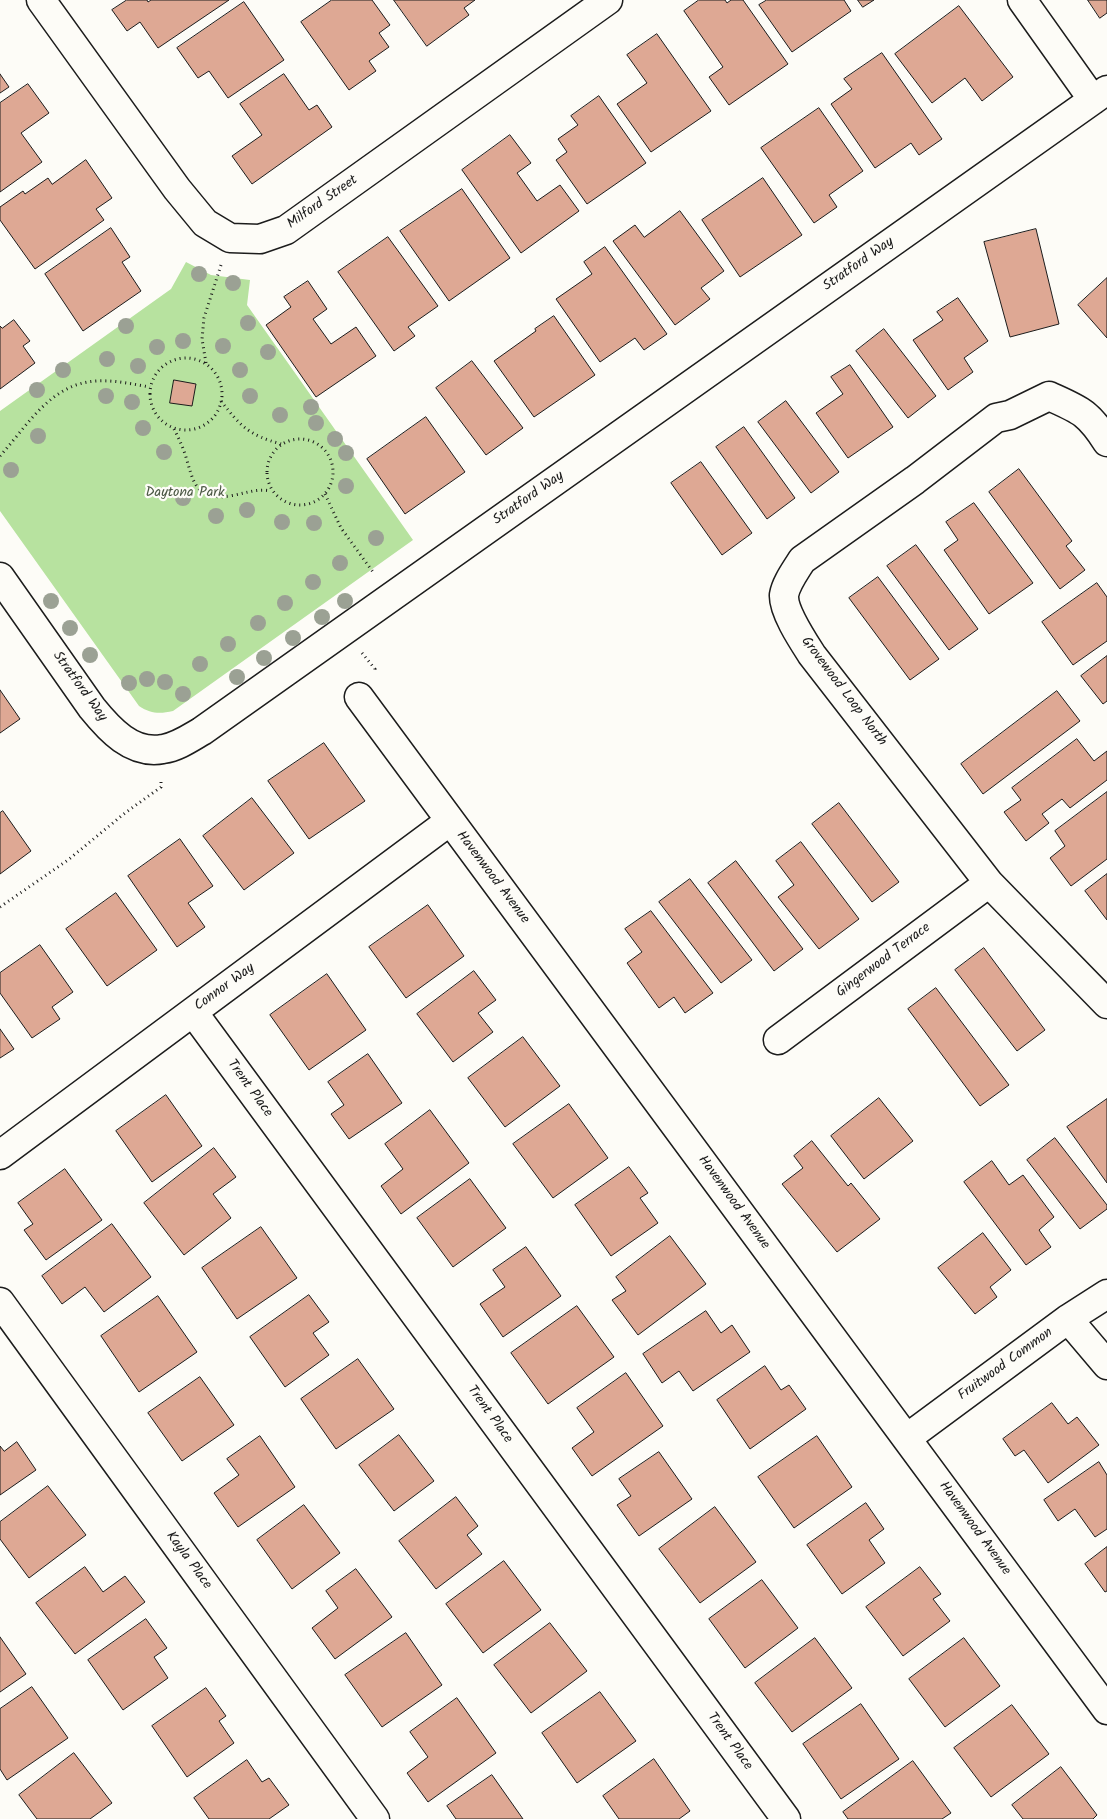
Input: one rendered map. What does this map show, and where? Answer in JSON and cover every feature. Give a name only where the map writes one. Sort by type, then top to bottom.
[{"type":"street","name":"Milford Street","points":[[42,0],[176,189],[205,223],[230,238],[260,239],[286,230],[608,0]]},
{"type":"street","points":[[1022,0],[1100,95]]},
{"type":"street","name":"Stratford Way","points":[[0,577],[92,708],[108,727],[128,743],[146,749],[163,750],[183,742],[202,731],[392,597],[1100,95]]},
{"type":"street","name":"Grovewood Loop North","points":[[1107,442],[1091,418],[1078,408],[1049,396],[1010,415],[996,418],[914,480],[802,560],[791,578],[784,595],[789,616],[812,655],[990,883],[1107,1004]]},
{"type":"street","name":"Havenwood Avenue","points":[[359,697],[1107,1710]]},
{"type":"street","name":"Connor Way","points":[[0,1155],[450,821]]},
{"type":"street","name":"Gingerwood Terrace","points":[[778,1040],[990,883]]},
{"type":"street","name":"Trent Place","points":[[193,1012],[786,1819]]},
{"type":"street","name":"Fruitwood Common","points":[[907,1438],[1068,1319],[1107,1294]]},
{"type":"street","name":"Kayla Place","points":[[0,1302],[375,1819]]},
{"type":"street","points":[[1068,1319],[1107,1365]]},
{"type":"path","points":[[206,364],[202,339],[204,318],[230,238]]},
{"type":"path","points":[[178,358],[193,358],[206,364],[216,374],[221,387],[221,401],[216,414],[206,424],[193,430],[174,429],[156,415],[150,401],[150,387],[155,374],[165,364],[178,358]]},
{"type":"path","points":[[0,456],[37,412],[52,398],[67,388],[79,383],[96,381],[119,381],[150,387]]},
{"type":"path","points":[[221,401],[240,424],[251,433],[265,440],[281,444]]},
{"type":"path","points":[[174,429],[185,453],[190,476],[204,493],[222,497],[250,490],[272,491]]},
{"type":"path","points":[[293,439],[306,439],[318,444],[328,453],[333,465],[333,479],[328,491],[319,500],[307,505],[294,505],[281,500],[272,491],[267,479],[267,466],[272,454],[281,444],[293,439]]},
{"type":"path","points":[[325,494],[341,528],[392,597]]},
{"type":"path","points":[[345,630],[375,669],[359,697]]},
{"type":"path","points":[[0,907],[68,860],[125,813],[161,787],[163,750]]},
{"type":"green space","name":"Daytona Park","points":[[186,262],[211,275],[250,280],[247,305],[413,540],[173,711],[156,713],[139,706],[0,511],[0,411],[171,289]]},
{"type":"building","points":[[127,0],[147,0],[148,2],[151,0],[229,0],[158,48],[140,22],[127,31],[112,10]]},
{"type":"building","points":[[332,0],[372,0],[390,25],[379,33],[389,47],[369,61],[376,71],[349,90],[301,22]]},
{"type":"building","points":[[394,0],[475,0],[464,8],[469,15],[427,46]]},
{"type":"building","points":[[699,0],[725,0],[727,3],[731,0],[743,0],[788,64],[729,105],[709,77],[723,67],[684,11]]},
{"type":"building","points":[[767,0],[844,0],[851,11],[792,52],[759,5]]},
{"type":"building","points":[[858,0],[874,0],[863,7]]},
{"type":"building","points":[[1088,0],[1107,0],[1107,13],[1100,18]]},
{"type":"building","points":[[244,2],[284,60],[228,98],[209,71],[198,78],[177,48]]},
{"type":"building","points":[[959,6],[1013,77],[982,101],[965,78],[932,103],[895,54]]},
{"type":"building","points":[[657,34],[711,111],[651,152],[617,104],[647,83],[627,55]]},
{"type":"building","points":[[882,53],[942,139],[919,155],[911,143],[875,168],[831,104],[852,89],[844,79]]},
{"type":"building","points":[[0,74],[9,87],[0,93]]},
{"type":"building","points":[[284,74],[309,110],[317,105],[332,127],[252,184],[232,156],[262,135],[240,104]]},
{"type":"building","points":[[28,84],[49,113],[21,133],[42,162],[0,192],[0,103]]},
{"type":"building","points":[[599,96],[646,163],[587,204],[556,160],[567,152],[558,139],[578,125],[571,116]]},
{"type":"building","points":[[819,108],[863,171],[829,195],[837,207],[814,223],[761,148]]},
{"type":"building","points":[[510,135],[531,163],[517,173],[537,201],[560,185],[579,211],[521,253],[462,170]]},
{"type":"building","points":[[86,160],[112,198],[96,209],[104,220],[35,269],[0,220],[0,207],[23,191],[25,194],[48,178],[52,184]]},
{"type":"building","points":[[763,178],[802,235],[740,277],[702,220]]},
{"type":"building","points":[[462,189],[510,258],[449,301],[400,231]]},
{"type":"building","points":[[680,211],[724,271],[701,288],[710,299],[675,325],[613,241],[635,225],[644,237]]},
{"type":"building","points":[[111,228],[130,257],[122,262],[141,291],[83,331],[45,274]]},
{"type":"building","points":[[1036,229],[1059,324],[1010,337],[984,242]]},
{"type":"building","points":[[388,237],[438,306],[408,327],[415,336],[394,351],[338,272]]},
{"type":"building","points":[[605,247],[667,334],[644,350],[635,338],[600,362],[556,299],[592,274],[584,262]]},
{"type":"building","points":[[1107,278],[1107,338],[1078,305]]},
{"type":"building","points":[[308,281],[327,309],[313,319],[331,344],[356,327],[376,356],[316,397],[266,325],[291,307],[284,297]]},
{"type":"building","points":[[958,298],[988,341],[964,358],[973,372],[948,390],[913,340],[943,320],[937,312]]},
{"type":"building","points":[[554,316],[595,375],[534,417],[494,361]]},
{"type":"building","points":[[14,320],[30,341],[23,346],[35,363],[0,389],[0,326],[2,328]]},
{"type":"building","points":[[884,329],[936,396],[908,418],[856,351]]},
{"type":"building","points":[[472,361],[523,428],[486,455],[436,388]]},
{"type":"building","points":[[850,365],[893,427],[848,458],[816,413],[843,394],[831,377]]},
{"type":"building","points":[[174,380],[196,384],[192,406],[170,403]]},
{"type":"building","points":[[786,401],[839,472],[811,493],[758,422]]},
{"type":"building","points":[[426,417],[465,472],[405,514],[367,459]]},
{"type":"building","points":[[744,427],[795,498],[767,519],[716,447]]},
{"type":"building","points":[[701,462],[752,533],[722,555],[671,483]]},
{"type":"building","points":[[1019,469],[1072,541],[1066,546],[1085,570],[1060,589],[989,492]]},
{"type":"building","points":[[974,503],[1033,583],[989,614],[944,550],[958,540],[946,522]]},
{"type":"building","points":[[916,545],[978,629],[949,650],[887,566]]},
{"type":"building","points":[[878,577],[939,659],[910,680],[849,598]]},
{"type":"building","points":[[1097,583],[1107,597],[1107,641],[1073,665],[1042,622]]},
{"type":"building","points":[[1107,656],[1107,701],[1103,704],[1081,676]]},
{"type":"building","points":[[0,690],[20,719],[0,733]]},
{"type":"building","points":[[1057,691],[1080,721],[983,794],[961,764]]},
{"type":"building","points":[[1077,739],[1094,761],[1107,751],[1107,780],[1070,808],[1062,799],[1042,814],[1049,823],[1026,841],[1004,812],[1021,800],[1012,788]]},
{"type":"building","points":[[324,743],[365,801],[309,839],[268,781]]},
{"type":"building","points":[[1107,792],[1107,859],[1071,886],[1050,858],[1065,846],[1055,831]]},
{"type":"building","points":[[252,798],[294,853],[244,890],[203,836]]},
{"type":"building","points":[[839,803],[899,882],[872,902],[812,824]]},
{"type":"building","points":[[3,811],[31,851],[0,874],[0,813]]},
{"type":"building","points":[[180,839],[213,886],[188,903],[205,927],[177,947],[128,876]]},
{"type":"building","points":[[801,842],[859,919],[819,949],[778,897],[794,885],[776,861]]},
{"type":"building","points":[[736,861],[803,949],[774,971],[708,883]]},
{"type":"building","points":[[1107,874],[1107,920],[1085,891]]},
{"type":"building","points":[[690,879],[752,960],[721,983],[659,902]]},
{"type":"building","points":[[116,893],[157,950],[107,986],[66,929]]},
{"type":"building","points":[[428,905],[464,956],[406,998],[369,947]]},
{"type":"building","points":[[651,911],[713,993],[685,1013],[674,997],[659,1008],[627,963],[642,952],[625,929]]},
{"type":"building","points":[[40,945],[73,992],[52,1007],[60,1019],[32,1038],[0,993],[0,973]]},
{"type":"building","points":[[984,948],[1045,1030],[1017,1051],[955,970]]},
{"type":"building","points":[[474,971],[496,1000],[478,1013],[493,1032],[453,1062],[417,1014]]},
{"type":"building","points":[[327,974],[366,1030],[309,1070],[270,1015]]},
{"type":"building","points":[[936,988],[1009,1085],[980,1106],[908,1009]]},
{"type":"building","points":[[0,1029],[14,1049],[0,1058]]},
{"type":"building","points":[[523,1037],[560,1086],[505,1127],[468,1078]]},
{"type":"building","points":[[368,1054],[402,1103],[349,1139],[331,1114],[344,1105],[328,1082]]},
{"type":"building","points":[[166,1095],[202,1146],[152,1182],[116,1131]]},
{"type":"building","points":[[879,1098],[913,1141],[864,1179],[831,1136]]},
{"type":"building","points":[[1107,1099],[1107,1183],[1067,1127]]},
{"type":"building","points":[[569,1104],[608,1158],[553,1198],[513,1144]]},
{"type":"building","points":[[430,1110],[469,1163],[401,1214],[381,1186],[403,1169],[385,1144]]},
{"type":"building","points":[[1055,1138],[1107,1205],[1107,1209],[1080,1229],[1027,1160]]},
{"type":"building","points":[[812,1141],[848,1186],[851,1183],[880,1219],[837,1252],[782,1184],[803,1168],[794,1156]]},
{"type":"building","points":[[214,1148],[236,1177],[213,1194],[231,1218],[184,1255],[144,1203]]},
{"type":"building","points":[[992,1161],[1009,1185],[1023,1175],[1054,1217],[1039,1230],[1051,1247],[1026,1265],[964,1182]]},
{"type":"building","points":[[629,1167],[648,1193],[640,1198],[658,1223],[611,1256],[575,1205]]},
{"type":"building","points":[[65,1169],[102,1220],[46,1260],[24,1230],[33,1224],[18,1203]]},
{"type":"building","points":[[470,1179],[506,1228],[453,1267],[417,1218]]},
{"type":"building","points":[[112,1224],[151,1277],[104,1312],[85,1287],[62,1304],[42,1276]]},
{"type":"building","points":[[261,1227],[297,1278],[237,1319],[202,1268]]},
{"type":"building","points":[[983,1233],[1011,1270],[990,1287],[997,1297],[975,1314],[938,1268]]},
{"type":"building","points":[[670,1236],[706,1284],[638,1335],[612,1300],[626,1291],[616,1277]]},
{"type":"building","points":[[526,1247],[561,1296],[503,1337],[480,1304],[505,1287],[493,1270]]},
{"type":"building","points":[[309,1295],[329,1322],[313,1333],[329,1355],[285,1387],[250,1337]]},
{"type":"building","points":[[158,1296],[197,1352],[139,1392],[101,1336]]},
{"type":"building","points":[[577,1306],[614,1357],[548,1404],[511,1353]]},
{"type":"building","points":[[706,1311],[721,1333],[732,1325],[750,1352],[693,1391],[679,1371],[662,1383],[643,1354]]},
{"type":"building","points":[[358,1359],[394,1409],[336,1449],[301,1399]]},
{"type":"building","points":[[765,1366],[781,1390],[789,1385],[806,1409],[750,1449],[717,1400]]},
{"type":"building","points":[[626,1373],[663,1426],[592,1476],[572,1448],[594,1432],[577,1408]]},
{"type":"building","points":[[200,1377],[234,1425],[182,1461],[148,1413]]},
{"type":"building","points":[[1052,1403],[1068,1424],[1077,1417],[1099,1445],[1048,1483],[1024,1450],[1015,1456],[1003,1439]]},
{"type":"building","points":[[399,1435],[434,1481],[394,1511],[359,1465]]},
{"type":"building","points":[[260,1436],[295,1487],[238,1527],[214,1493],[239,1475],[227,1459]]},
{"type":"building","points":[[817,1436],[852,1487],[794,1528],[758,1477]]},
{"type":"building","points":[[17,1442],[36,1470],[0,1495],[0,1446],[4,1451]]},
{"type":"building","points":[[659,1452],[692,1499],[639,1536],[617,1505],[631,1496],[619,1479]]},
{"type":"building","points":[[1099,1462],[1107,1475],[1107,1529],[1095,1537],[1075,1509],[1058,1521],[1044,1500]]},
{"type":"building","points":[[48,1486],[86,1535],[29,1578],[0,1539],[0,1522]]},
{"type":"building","points":[[456,1497],[478,1526],[467,1535],[482,1554],[436,1589],[399,1541]]},
{"type":"building","points":[[866,1503],[884,1529],[869,1540],[885,1563],[842,1594],[807,1545]]},
{"type":"building","points":[[304,1505],[340,1553],[292,1589],[257,1540]]},
{"type":"building","points":[[715,1507],[756,1562],[700,1603],[659,1549]]},
{"type":"building","points":[[1107,1547],[1107,1591],[1105,1592],[1085,1564]]},
{"type":"building","points":[[504,1561],[541,1610],[483,1653],[446,1604]]},
{"type":"building","points":[[85,1567],[103,1592],[125,1576],[145,1602],[75,1654],[36,1603]]},
{"type":"building","points":[[920,1567],[941,1594],[933,1599],[950,1621],[903,1656],[866,1607]]},
{"type":"building","points":[[356,1569],[392,1617],[335,1659],[312,1628],[338,1608],[326,1591]]},
{"type":"building","points":[[762,1580],[798,1628],[745,1668],[709,1619]]},
{"type":"building","points":[[146,1619],[167,1648],[154,1657],[168,1678],[123,1710],[88,1660]]},
{"type":"building","points":[[550,1623],[587,1671],[531,1713],[494,1665]]},
{"type":"building","points":[[406,1633],[442,1685],[382,1727],[345,1675]]},
{"type":"building","points":[[0,1637],[26,1674],[0,1692]]},
{"type":"building","points":[[815,1638],[852,1688],[792,1732],[755,1683]]},
{"type":"building","points":[[964,1638],[1000,1686],[945,1727],[909,1679]]},
{"type":"building","points":[[32,1687],[68,1738],[7,1780],[0,1769],[0,1709]]},
{"type":"building","points":[[206,1688],[226,1716],[219,1721],[234,1743],[187,1777],[152,1726]]},
{"type":"building","points":[[600,1692],[636,1741],[577,1783],[542,1733]]},
{"type":"building","points":[[457,1698],[496,1753],[428,1802],[407,1773],[428,1757],[410,1732]]},
{"type":"building","points":[[861,1704],[899,1759],[841,1799],[803,1744]]},
{"type":"building","points":[[1012,1705],[1049,1754],[991,1797],[954,1748]]},
{"type":"building","points":[[74,1753],[112,1803],[90,1819],[37,1819],[19,1795]]},
{"type":"building","points":[[654,1759],[690,1811],[679,1819],[619,1819],[603,1796]]},
{"type":"building","points":[[247,1760],[262,1782],[269,1778],[289,1805],[269,1819],[209,1819],[194,1798]]},
{"type":"building","points":[[913,1761],[951,1813],[942,1819],[848,1819],[843,1812]]},
{"type":"building","points":[[1061,1767],[1097,1815],[1093,1819],[1023,1819],[1012,1805]]},
{"type":"building","points":[[492,1775],[523,1819],[456,1819],[447,1806]]}]
